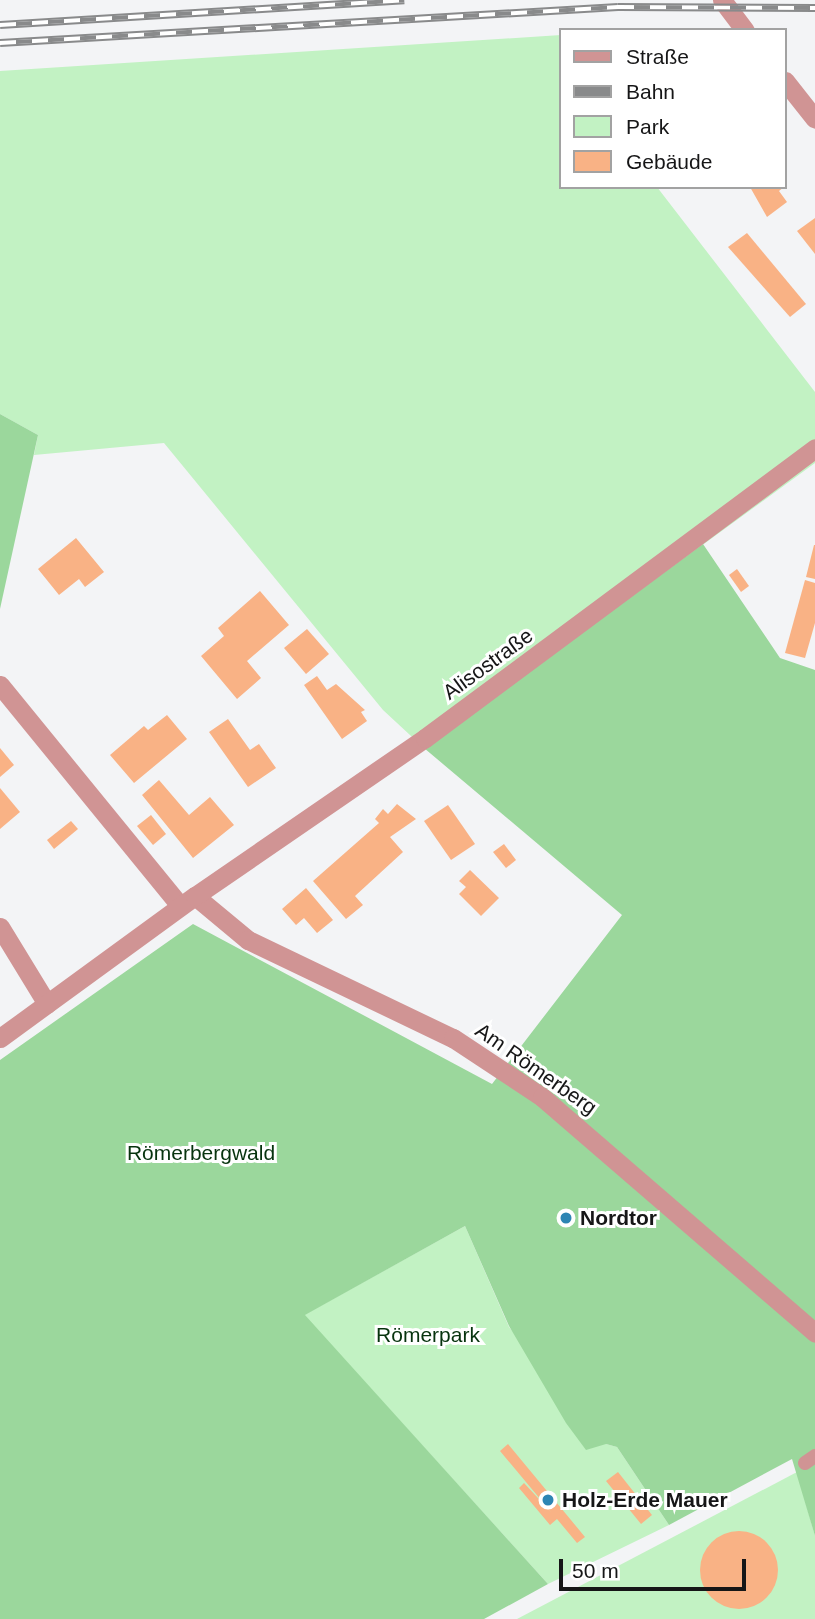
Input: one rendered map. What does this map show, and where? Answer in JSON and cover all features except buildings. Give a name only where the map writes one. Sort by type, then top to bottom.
[{"type":"street","points":[[722,0],[743,28]]},
{"type":"street","points":[[787,84],[815,119]]},
{"type":"street","name":"Alisostraße","points":[[0,1038],[187,901],[425,738],[815,448]]},
{"type":"street","points":[[0,685],[187,901]]},
{"type":"street","name":"Am Römerberg","points":[[187,901],[248,940],[453,1038],[542,1097],[815,1334]]},
{"type":"street","points":[[0,927],[47,1004]]},
{"type":"green space","points":[[560,35],[560,189],[659,189],[815,392],[815,463],[424,748],[383,710],[164,443],[34,455],[38,435],[0,414],[0,71]]},
{"type":"green space","points":[[0,414],[38,435],[0,609]]},
{"type":"green space","name":"Römerbergwald","points":[[703,544],[780,658],[815,670],[815,1536],[792,1459],[669,1525],[617,1447],[606,1444],[586,1450],[566,1423],[509,1326],[465,1226],[305,1315],[548,1584],[484,1619],[0,1619],[0,1060],[193,924],[492,1084],[622,915],[424,748]]},
{"type":"green space","name":"Römerpark","points":[[465,1226],[509,1327],[606,1444],[617,1447],[669,1525],[548,1584],[304,1315]]},
{"type":"green space","points":[[797,1472],[815,1536],[815,1619],[517,1619]]},
{"type":"railway","points":[[0,25],[404,0]]},
{"type":"railway","points":[[0,43],[618,7],[815,8]]},
{"type":"place","name":"Nordtor","points":[[566,1218]]},
{"type":"place","name":"Holz-Erde Mauer","points":[[548,1500]]}]
